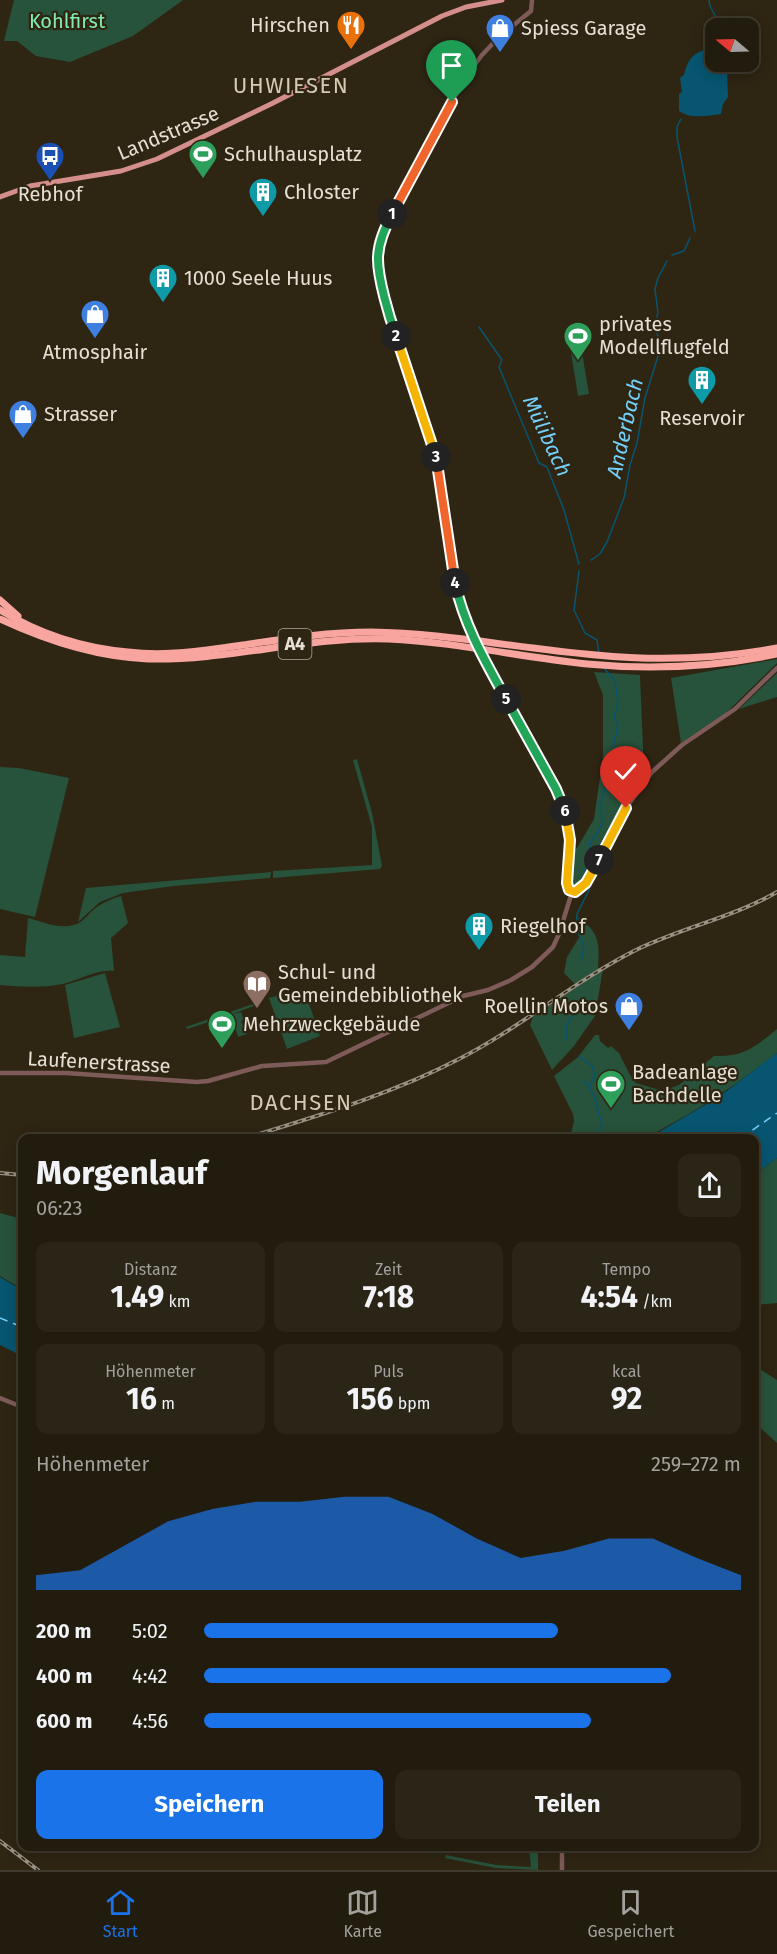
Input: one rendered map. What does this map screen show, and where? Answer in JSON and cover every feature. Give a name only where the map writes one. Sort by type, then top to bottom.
[{"type":"highway","points":[[0,600],[18,616],[51,635]]},
{"type":"highway","name":"A4","points":[[0,610],[51,635],[95,647],[150,654],[194,652],[295,637],[340,633],[393,633],[634,658],[711,656],[777,648]]},
{"type":"highway","name":"A4","points":[[0,617],[59,643],[93,652],[150,659],[206,656],[351,639],[470,640],[486,649],[564,661],[633,666],[701,665],[777,654]]},
{"type":"main road","name":"Landstrasse","points":[[0,198],[30,186],[112,173],[157,159],[273,103],[442,16],[472,5],[502,0]]},
{"type":"street","points":[[532,0],[531,11],[500,36],[482,55],[464,80],[388,222],[378,255],[390,320],[439,470],[452,569],[470,640],[562,802],[570,840],[567,886],[572,892],[582,887],[591,875],[626,808],[652,772],[682,745],[735,709],[777,668]]},
{"type":"street","name":"Laufenerstrasse","points":[[0,1073],[66,1073],[197,1082],[259,1067],[326,1062],[463,996],[488,990],[511,980],[532,967],[553,947],[572,892]]},
{"type":"street","points":[[0,1398],[18,1405]]},
{"type":"street","points":[[562,1851],[562,1870]]},
{"type":"green space","name":"Kohlfirst","points":[[14,0],[183,0],[133,36],[70,62],[36,56],[17,41],[4,41]]},
{"type":"green space","name":"privates Modellflugfeld","points":[[567,327],[578,329],[589,394],[578,396]]},
{"type":"green space","points":[[777,659],[777,663],[726,713],[681,743],[671,678]]},
{"type":"green space","points":[[594,672],[640,675],[644,772],[600,853],[579,887],[572,889],[569,885],[572,852],[577,848],[594,819],[603,756],[603,695]]},
{"type":"green space","points":[[777,673],[777,697],[739,709]]},
{"type":"green space","points":[[357,759],[372,813],[382,866],[380,869],[273,878],[273,871],[372,865],[372,827],[353,760]]},
{"type":"green space","points":[[0,767],[19,768],[69,778],[35,917],[0,909]]},
{"type":"green space","points":[[271,872],[270,878],[123,893],[100,902],[78,922],[86,888]]},
{"type":"green space","points":[[121,896],[128,923],[111,938],[114,971],[88,975],[55,985],[32,987],[0,985],[0,955],[25,957],[28,918],[59,926],[73,925],[82,921],[99,906]]},
{"type":"green space","points":[[578,917],[585,922],[597,939],[599,960],[598,969],[575,984],[564,973],[567,957],[580,936]]},
{"type":"green space","points":[[603,969],[595,1016],[574,1046],[552,1070],[530,1025],[533,1017]]},
{"type":"green space","points":[[105,973],[120,1027],[74,1038],[65,985]]},
{"type":"green space","points":[[304,989],[320,1036],[287,1049],[269,998]]},
{"type":"green space","points":[[253,1004],[254,1006],[232,1014],[241,1012],[244,1020],[241,1021],[247,1034],[238,1037],[236,1030],[217,1036],[212,1021],[187,1029],[186,1027]]},
{"type":"green space","points":[[777,1029],[777,1053],[717,1096],[653,1134],[571,1134],[573,1114],[554,1076],[578,1057],[595,1035],[599,1035],[600,1041],[608,1048],[611,1046],[619,1053],[636,1083],[663,1091],[679,1085],[714,1056],[741,1053]]},
{"type":"green space","points":[[777,1158],[777,1303],[759,1305],[759,1171]]},
{"type":"green space","points":[[0,1213],[18,1218],[18,1287],[0,1276]]},
{"type":"green space","points":[[759,1369],[777,1380],[777,1443],[759,1427]]},
{"type":"green space","points":[[529,1851],[538,1851],[538,1870],[496,1868],[445,1858],[446,1855],[496,1865],[531,1867]]},
{"type":"water","points":[[705,50],[705,72],[727,72],[728,97],[723,104],[721,114],[699,116],[679,111],[679,94],[682,92],[680,78],[684,75],[690,59]]},
{"type":"water","points":[[777,1053],[777,1158],[759,1171],[759,1134],[656,1134],[720,1096]]},
{"type":"water","points":[[0,1277],[18,1288],[18,1354],[0,1345]]},
{"type":"waterway","name":"Mülibach","points":[[709,0],[716,18]]},
{"type":"waterway","name":"Anderbach","points":[[681,119],[677,127],[677,137],[695,231]]},
{"type":"waterway","name":"Anderbach","points":[[672,255],[684,251],[690,238]]},
{"type":"waterway","name":"Anderbach","points":[[591,560],[600,554],[607,542],[624,498],[645,398],[658,356],[658,336],[654,327],[658,313],[655,289],[667,261]]},
{"type":"waterway","name":"Mülibach","points":[[479,327],[502,360],[499,367],[539,463],[547,467],[564,510],[579,564]]},
{"type":"waterway","name":"Mülibach","points":[[579,571],[574,610],[585,633],[597,640],[599,653]]},
{"type":"waterway","name":"Mülibach","points":[[586,878],[585,871],[591,841],[602,822],[601,802],[608,779],[617,761],[613,746],[618,726],[614,718],[618,703],[615,681],[604,668]]},
{"type":"waterway","name":"Mülibach","points":[[581,961],[584,947],[576,927],[577,914],[590,884]]},
{"type":"waterway","name":"Mülibach","points":[[567,1040],[567,1023],[580,1005]]},
{"type":"waterway","name":"Mülibach","points":[[579,1056],[592,1066],[595,1075],[589,1088],[594,1096],[602,1124],[598,1134]]},
{"type":"waterway","points":[[584,1081],[589,1086]]},
{"type":"ferry route","points":[[747,1134],[777,1113]]},
{"type":"ferry route","points":[[0,1318],[18,1325]]},
{"type":"railway","points":[[259,1134],[354,1103],[434,1072],[482,1047],[611,963],[652,943],[742,909],[777,892]]},
{"type":"railway","points":[[0,1173],[18,1175]]},
{"type":"railway","points":[[0,1841],[38,1870]]},
{"type":"place","name":"Hirschen","points":[[351,50]]},
{"type":"place","name":"Spiess Garage","points":[[500,54]]},
{"type":"place","name":"Schulhausplatz","points":[[203,180]]},
{"type":"place","name":"Rebhof","points":[[50,182]]},
{"type":"place","name":"Chloster","points":[[263,218]]},
{"type":"place","name":"1000 Seele Huus","points":[[163,304]]},
{"type":"place","name":"Atmosphair","points":[[95,340]]},
{"type":"place","name":"privates Modellflugfeld","points":[[578,362]]},
{"type":"place","name":"Reservoir","points":[[702,406]]},
{"type":"place","name":"Strasser","points":[[23,440]]},
{"type":"place","name":"Riegelhof","points":[[479,952]]},
{"type":"place","name":"Schul- und Gemeindebibliothek","points":[[257,1010]]},
{"type":"place","name":"Roellin Motos","points":[[629,1032]]},
{"type":"place","name":"Mehrzweckgebäude","points":[[222,1050]]},
{"type":"place","name":"Badeanlage Bachdelle","points":[[611,1110]]},
{"type":"district","name":"UHWIESEN","points":[[291,85]]},
{"type":"district","name":"DACHSEN","points":[[301,1102]]},
{"type":"route","points":[[452,102],[381,239],[378,261],[390,320],[423,415],[439,470],[452,569],[463,613],[482,654],[562,802],[570,840],[567,883],[569,890],[575,892],[586,883],[626,808]]}]
